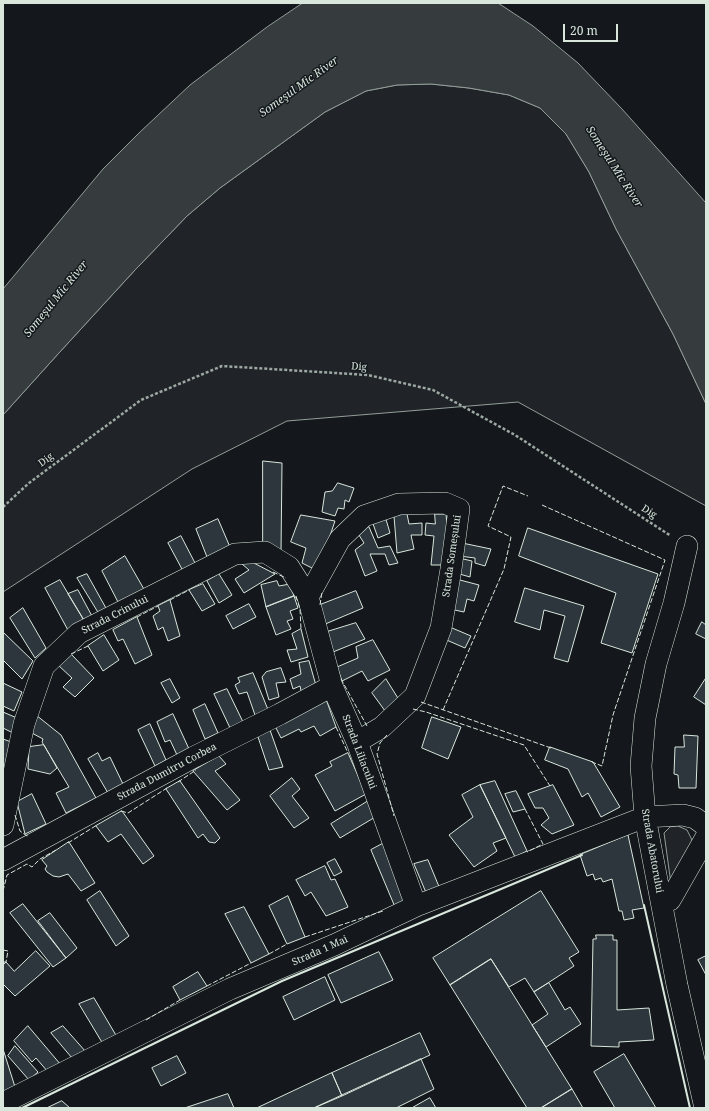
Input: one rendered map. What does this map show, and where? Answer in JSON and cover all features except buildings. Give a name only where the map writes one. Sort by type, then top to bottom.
[{"type":"street","name":"Strada Someșului","points":[[308,597],[340,539],[364,516],[399,504],[445,503],[458,509],[452,569],[440,628],[415,696],[382,727],[357,742]]},
{"type":"street","name":"Strada Abatorului","points":[[687,546],[674,603],[656,664],[645,718],[641,766],[645,817],[677,985],[705,1108]]},
{"type":"street","name":"Strada Crinului","points":[[3,825],[24,724],[44,666],[79,633],[235,554],[265,552],[289,567],[308,597]]},
{"type":"street","name":"Strada Liliacului","points":[[308,597],[332,686],[357,742],[416,906]]},
{"type":"street","name":"Strada Dumitru Corbea","points":[[3,860],[187,761],[332,686]]},
{"type":"street","name":"Strada 1 Mai","points":[[3,1103],[230,989],[334,946],[416,906],[645,817],[683,814],[695,818],[706,826]]},
{"type":"street","points":[[662,902],[670,900],[706,837]]},
{"type":"path","name":"Dig","points":[[3,507],[29,483],[141,400],[222,366],[368,375],[433,390],[514,435],[687,546]]},
{"type":"shaded area","points":[[431,84],[469,88],[509,95],[540,108],[566,134],[589,172],[616,229],[673,334],[706,404],[706,506],[518,402],[287,421],[192,469],[3,592],[3,415],[135,270],[187,216],[220,188],[325,112],[366,91],[397,85]]},
{"type":"shaded area","points":[[678,826],[687,830],[693,842],[671,884],[664,833],[670,827]]},
{"type":"water","name":"Someşul Mic River","points":[[303,3],[498,3],[533,26],[578,63],[622,109],[706,203],[706,404],[673,334],[616,229],[589,172],[566,134],[540,108],[509,95],[469,88],[431,84],[397,85],[366,91],[325,112],[220,188],[187,216],[135,270],[3,415],[3,289],[103,169],[139,133],[190,85],[267,27]]},
{"type":"fence","points":[[443,710],[504,569],[511,537],[488,526],[503,486],[528,496]]},
{"type":"fence","points":[[542,505],[665,560],[613,715],[602,766],[592,762]]},
{"type":"fence","points":[[273,572],[286,578]]},
{"type":"fence","points":[[170,600],[189,590]]},
{"type":"fence","points":[[320,605],[322,592]]},
{"type":"fence","points":[[296,596],[300,609],[301,629]]},
{"type":"fence","points":[[137,617],[158,606]]},
{"type":"fence","points":[[71,654],[88,646]]},
{"type":"fence","points":[[341,679],[367,726]]},
{"type":"fence","points":[[421,702],[551,748]]},
{"type":"fence","points":[[413,709],[524,745],[550,786]]},
{"type":"fence","points":[[336,727],[348,753]]},
{"type":"fence","points":[[387,735],[380,743],[377,754],[394,816]]},
{"type":"fence","points":[[178,782],[196,770]]},
{"type":"fence","points":[[121,811],[128,813],[167,788]]},
{"type":"fence","points":[[525,809],[543,844],[527,852]]},
{"type":"fence","points":[[15,815],[20,831],[27,836],[29,835]]},
{"type":"fence","points":[[68,843],[97,825]]},
{"type":"fence","points":[[3,891],[7,875],[27,864],[32,867],[40,859],[56,850]]},
{"type":"fence","points":[[305,937],[383,911]]},
{"type":"fence","points":[[269,954],[287,944]]},
{"type":"fence","points":[[3,950],[8,951],[6,962],[3,962]]},
{"type":"fence","points":[[207,986],[251,963]]},
{"type":"fence","points":[[146,1020],[180,1000]]},
{"type":"wall","points":[[22,1108],[282,981],[582,855]]},
{"type":"wall","points":[[644,905],[690,1108]]}]
